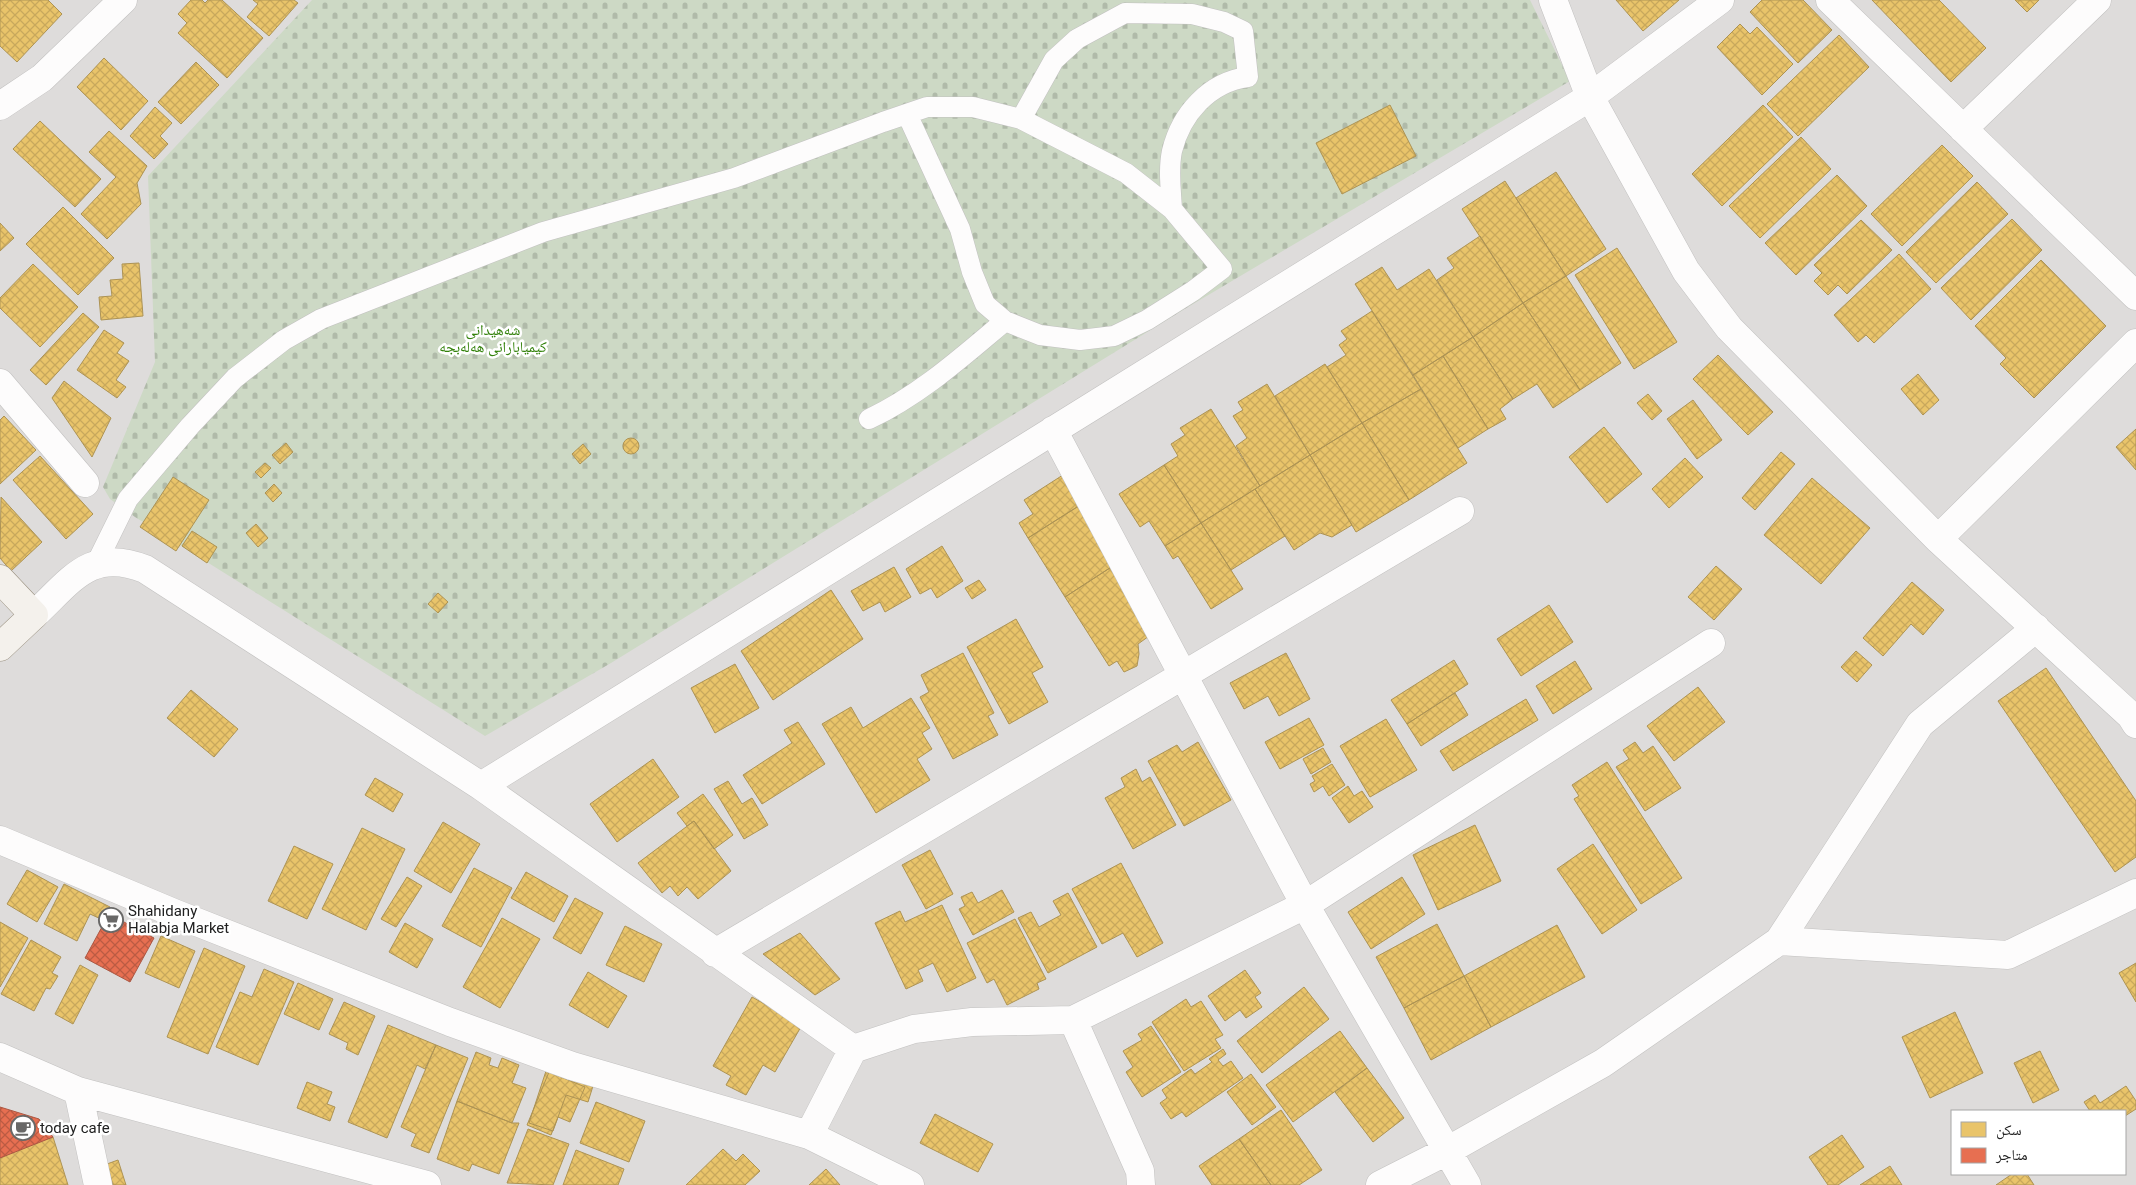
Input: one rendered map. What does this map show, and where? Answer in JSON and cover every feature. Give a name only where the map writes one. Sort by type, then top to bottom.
[{"type":"street","points":[[0,106],[42,78],[123,0]]},
{"type":"street","points":[[1553,0],[1590,97],[1682,263],[1706,300],[1729,328],[1938,538],[2134,717]]},
{"type":"street","points":[[481,786],[1590,97],[1720,0]]},
{"type":"street","points":[[1830,0],[2136,296]]},
{"type":"street","points":[[1963,129],[2097,0]]},
{"type":"street","points":[[1938,538],[2136,343]]},
{"type":"street","points":[[0,383],[85,483]]},
{"type":"street","points":[[1053,430],[1305,905],[1467,1185]]},
{"type":"street","points":[[715,953],[1460,511]]},
{"type":"street","points":[[0,647],[82,570],[96,562],[131,563],[145,569],[481,786],[853,1049]]},
{"type":"street","points":[[0,579],[34,615]]},
{"type":"street","points":[[1380,1185],[1447,1151],[1603,1063],[1779,941],[1920,724],[2036,628]]},
{"type":"street","points":[[809,1135],[853,1049],[914,1029],[972,1022],[1073,1020],[1305,905],[1711,643]]},
{"type":"street","points":[[0,840],[174,913],[450,1022],[572,1066],[809,1135],[910,1185]]},
{"type":"street","points":[[1779,941],[2008,955],[2136,893]]},
{"type":"street","points":[[1073,1020],[1140,1171],[1141,1185]]},
{"type":"street","points":[[0,1057],[78,1091],[427,1185]]},
{"type":"street","points":[[78,1091],[98,1185]]},
{"type":"lane","points":[[1021,119],[1054,60],[1077,39],[1125,13],[1192,14],[1211,10],[1243,31],[1248,77],[1231,79],[1199,100],[1182,123],[1172,151],[1170,178],[1172,209]]},
{"type":"lane","points":[[96,562],[128,499],[190,426],[235,378],[284,340],[321,319],[543,232],[734,178],[907,114],[928,107],[973,107],[1021,119],[1126,173],[1172,209],[1222,269],[1193,291],[1147,320],[1114,336],[1080,340],[1040,335],[1005,321],[985,304],[972,272],[960,229],[907,114]]},
{"type":"lane","points":[[869,419],[898,405],[954,364],[1005,321]]},
{"type":"shaded area","points":[[0,0],[2136,0],[2136,1185],[0,1185]]},
{"type":"green space","name":"شەھیدانی کیمیابارانی ھەلەبجە","points":[[312,0],[1530,0],[1570,81],[1183,310],[611,663],[485,736],[135,517],[110,499],[103,487],[155,362],[148,176]]},
{"type":"building: سكن","points":[[0,0],[48,0],[62,14],[17,62],[0,46]]},
{"type":"building: سكن","points":[[191,0],[202,0],[205,3],[208,0],[222,0],[263,38],[227,78],[178,33],[187,23],[178,14]]},
{"type":"building: سكن","points":[[253,0],[294,0],[298,3],[269,36],[247,17],[258,4]]},
{"type":"building: سكن","points":[[1616,0],[1679,0],[1643,31]]},
{"type":"building: سكن","points":[[1762,0],[1803,0],[1832,30],[1798,63],[1750,12]]},
{"type":"building: سكن","points":[[1872,0],[1939,0],[1986,48],[1951,82]]},
{"type":"building: سكن","points":[[2015,0],[2039,0],[2027,12]]},
{"type":"building: سكن","points":[[1740,24],[1750,34],[1757,27],[1793,64],[1762,95],[1717,47]]},
{"type":"building: سكن","points":[[1839,35],[1869,67],[1798,136],[1767,104]]},
{"type":"building: سكن","points":[[104,58],[148,101],[121,130],[77,87]]},
{"type":"building: سكن","points":[[196,62],[219,85],[181,124],[158,102]]},
{"type":"building: سكن","points":[[1390,105],[1416,156],[1342,194],[1316,143]]},
{"type":"building: سكن","points":[[1763,105],[1793,137],[1722,206],[1692,174]]},
{"type":"building: سكن","points":[[155,107],[172,123],[160,136],[168,144],[154,159],[130,136]]},
{"type":"building: سكن","points":[[40,121],[101,179],[75,207],[13,149]]},
{"type":"building: سكن","points":[[109,131],[147,166],[137,183],[141,204],[107,239],[81,214],[116,177],[89,152]]},
{"type":"building: سكن","points":[[1801,137],[1831,169],[1760,238],[1729,206]]},
{"type":"building: سكن","points":[[1942,145],[1973,176],[1902,246],[1871,214]]},
{"type":"building: سكن","points":[[1556,172],[1606,249],[1566,276],[1516,198]]},
{"type":"building: سكن","points":[[1837,175],[1867,206],[1796,275],[1765,243]]},
{"type":"building: سكن","points":[[1505,181],[1566,276],[1523,303],[1462,209]]},
{"type":"building: سكن","points":[[1977,182],[2008,214],[1936,283],[1906,252]]},
{"type":"building: سكن","points":[[63,207],[114,258],[78,295],[26,244]]},
{"type":"building: سكن","points":[[2012,219],[2042,250],[1971,320],[1941,288]]},
{"type":"building: سكن","points":[[1861,220],[1892,250],[1847,294],[1838,285],[1828,295],[1814,281],[1822,273],[1814,265]]},
{"type":"building: سكن","points":[[0,223],[14,238],[0,251]]},
{"type":"building: سكن","points":[[1480,236],[1523,303],[1473,337],[1437,280],[1454,268],[1447,258]]},
{"type":"building: سكن","points":[[1617,248],[1677,342],[1634,369],[1575,275]]},
{"type":"building: سكن","points":[[1899,254],[1931,289],[1874,343],[1866,335],[1858,342],[1834,315]]},
{"type":"building: سكن","points":[[2041,260],[2106,326],[2034,398],[2000,364],[2006,358],[1975,326]]},
{"type":"building: سكن","points":[[139,263],[143,316],[101,320],[99,297],[112,296],[110,280],[123,279],[122,264]]},
{"type":"building: سكن","points":[[33,264],[78,307],[40,347],[0,308],[0,298]]},
{"type":"building: سكن","points":[[1382,267],[1397,290],[1429,269],[1473,337],[1413,375],[1355,284]]},
{"type":"building: سكن","points":[[1566,276],[1621,363],[1580,390],[1523,303]]},
{"type":"building: سكن","points":[[1523,303],[1580,390],[1553,408],[1537,384],[1513,399],[1473,337]]},
{"type":"building: سكن","points":[[1372,311],[1421,389],[1362,423],[1327,367],[1346,355],[1339,345],[1347,339],[1341,331]]},
{"type":"building: سكن","points":[[83,313],[99,327],[46,385],[30,370]]},
{"type":"building: سكن","points":[[104,330],[124,343],[117,353],[129,361],[116,380],[126,387],[117,398],[77,370]]},
{"type":"building: سكن","points":[[1473,337],[1513,399],[1500,409],[1506,419],[1488,429],[1443,356]]},
{"type":"building: سكن","points":[[1718,355],[1773,412],[1748,435],[1693,379]]},
{"type":"building: سكن","points":[[1443,356],[1488,429],[1458,448],[1413,375]]},
{"type":"building: سكن","points":[[1325,364],[1362,423],[1310,455],[1275,396]]},
{"type":"building: سكن","points":[[1918,374],[1939,400],[1923,415],[1901,389]]},
{"type":"building: سكن","points":[[64,381],[111,418],[92,457],[52,398]]},
{"type":"building: سكن","points":[[1267,384],[1310,455],[1260,486],[1236,446],[1247,438],[1233,416],[1243,410],[1238,402]]},
{"type":"building: سكن","points":[[1421,389],[1467,463],[1409,500],[1362,423]]},
{"type":"building: سكن","points":[[1648,394],[1662,411],[1652,420],[1637,403]]},
{"type":"building: سكن","points":[[1693,400],[1722,440],[1697,459],[1667,419]]},
{"type":"building: سكن","points":[[1211,409],[1260,486],[1201,523],[1164,465],[1178,456],[1171,444],[1185,435],[1180,428]]},
{"type":"building: سكن","points":[[4,416],[36,450],[0,484],[0,420]]},
{"type":"building: سكن","points":[[1362,423],[1409,500],[1356,532],[1310,455]]},
{"type":"building: سكن","points":[[1604,427],[1642,474],[1607,503],[1569,457]]},
{"type":"building: سكن","points":[[2136,429],[2136,470],[2116,447]]},
{"type":"building: سكن","points":[[628,438],[634,438],[639,443],[637,452],[628,454],[623,449],[623,443]]},
{"type":"building: سكن","points":[[286,443],[293,452],[280,464],[272,455]]},
{"type":"building: سكن","points":[[583,444],[591,454],[580,464],[572,454]]},
{"type":"building: سكن","points":[[1781,452],[1795,464],[1755,510],[1742,498]]},
{"type":"building: سكن","points":[[1310,455],[1352,525],[1332,537],[1320,533],[1294,550],[1255,489]]},
{"type":"building: سكن","points":[[40,456],[93,514],[66,539],[13,480]]},
{"type":"building: سكن","points":[[1685,458],[1703,477],[1669,508],[1652,489]]},
{"type":"building: سكن","points":[[265,463],[271,468],[261,478],[255,472]]},
{"type":"building: سكن","points":[[1164,465],[1201,523],[1165,546],[1149,521],[1140,527],[1119,494]]},
{"type":"building: سكن","points":[[1066,473],[1085,502],[1028,538],[1019,523],[1033,514],[1024,500]]},
{"type":"building: سكن","points":[[173,477],[209,500],[176,551],[140,527]]},
{"type":"building: سكن","points":[[1812,478],[1870,528],[1821,584],[1764,535]]},
{"type":"building: سكن","points":[[274,484],[282,493],[273,502],[265,493]]},
{"type":"building: سكن","points":[[1255,489],[1285,536],[1231,570],[1201,523]]},
{"type":"building: سكن","points":[[1,497],[42,542],[11,571],[0,558]]},
{"type":"building: سكن","points":[[1085,502],[1116,564],[1065,597],[1028,538]]},
{"type":"building: سكن","points":[[1201,523],[1243,589],[1211,609],[1178,556],[1173,559],[1165,546]]},
{"type":"building: سكن","points":[[256,524],[268,538],[258,547],[246,533]]},
{"type":"building: سكن","points":[[192,531],[217,547],[207,563],[182,546]]},
{"type":"building: سكن","points":[[942,546],[963,581],[937,598],[931,588],[920,594],[906,569]]},
{"type":"building: سكن","points":[[1116,564],[1156,631],[1138,644],[1137,666],[1124,672],[1117,661],[1109,666],[1065,597]]},
{"type":"building: سكن","points":[[1716,566],[1742,589],[1714,620],[1688,597]]},
{"type":"building: سكن","points":[[894,567],[911,597],[885,612],[880,602],[863,611],[851,591]]},
{"type":"building: سكن","points":[[979,580],[986,590],[972,599],[965,588]]},
{"type":"building: سكن","points":[[1912,582],[1944,610],[1923,635],[1911,624],[1883,656],[1863,638]]},
{"type":"building: سكن","points":[[831,590],[863,639],[773,700],[741,651]]},
{"type":"building: سكن","points":[[438,593],[448,602],[438,613],[428,604]]},
{"type":"building: سكن","points":[[1549,605],[1573,642],[1521,676],[1497,639]]},
{"type":"building: سكن","points":[[1016,619],[1043,667],[1032,673],[1048,702],[1009,724],[967,647]]},
{"type":"building: سكن","points":[[1856,651],[1872,665],[1857,682],[1841,667]]},
{"type":"building: سكن","points":[[963,653],[994,713],[988,716],[998,735],[953,759],[920,697],[929,692],[921,675]]},
{"type":"building: سكن","points":[[1286,653],[1310,699],[1279,716],[1268,696],[1244,709],[1230,683]]},
{"type":"building: سكن","points":[[1454,660],[1468,684],[1407,724],[1391,700]]},
{"type":"building: سكن","points":[[1575,661],[1592,689],[1553,714],[1536,686]]},
{"type":"building: سكن","points":[[735,664],[759,708],[715,733],[691,688]]},
{"type":"building: سكن","points":[[2046,668],[2136,801],[2136,857],[2115,872],[1998,701]]},
{"type":"building: سكن","points":[[1698,687],[1725,722],[1674,761],[1647,726]]},
{"type":"building: سكن","points":[[191,690],[238,729],[214,757],[167,718]]},
{"type":"building: سكن","points":[[1455,693],[1468,715],[1421,746],[1407,724]]},
{"type":"building: سكن","points":[[911,698],[930,728],[922,733],[932,749],[917,759],[930,780],[876,813],[822,724],[851,707],[863,728]]},
{"type":"building: سكن","points":[[1526,699],[1538,720],[1453,771],[1440,751]]},
{"type":"building: سكن","points":[[1309,718],[1324,745],[1280,769],[1265,742]]},
{"type":"building: سكن","points":[[1386,719],[1417,770],[1370,797],[1340,746]]},
{"type":"building: سكن","points":[[798,722],[825,764],[762,804],[743,775],[792,743],[784,730]]},
{"type":"building: سكن","points":[[1198,742],[1231,800],[1184,826],[1148,761],[1177,745],[1182,752]]},
{"type":"building: سكن","points":[[1635,742],[1643,753],[1653,746],[1681,788],[1645,811],[1616,767],[1629,759],[1623,750]]},
{"type":"building: سكن","points":[[1323,748],[1331,762],[1311,774],[1303,759]]},
{"type":"building: سكن","points":[[653,759],[679,797],[617,842],[590,804]]},
{"type":"building: سكن","points":[[1607,762],[1682,878],[1641,904],[1574,799],[1579,796],[1572,785]]},
{"type":"building: سكن","points":[[1332,764],[1345,785],[1329,796],[1323,786],[1314,792],[1310,784],[1315,781],[1312,776]]},
{"type":"building: سكن","points":[[1136,769],[1142,782],[1150,777],[1176,825],[1133,849],[1105,798],[1125,787],[1121,778]]},
{"type":"building: سكن","points":[[375,778],[403,794],[393,812],[365,795]]},
{"type":"building: سكن","points":[[728,781],[742,804],[752,798],[768,825],[744,839],[714,789]]},
{"type":"building: سكن","points":[[1348,786],[1354,796],[1362,791],[1373,807],[1349,823],[1332,798]]},
{"type":"building: سكن","points":[[703,794],[733,835],[714,849],[694,821],[687,826],[677,813]]},
{"type":"building: سكن","points":[[694,821],[731,871],[698,899],[687,887],[678,896],[670,886],[662,893],[638,863]]},
{"type":"building: سكن","points":[[443,822],[480,844],[451,893],[414,871]]},
{"type":"building: سكن","points":[[1475,825],[1501,881],[1438,910],[1413,855]]},
{"type":"building: سكن","points":[[362,828],[405,849],[366,930],[322,909]]},
{"type":"building: سكن","points":[[1593,844],[1637,910],[1602,934],[1557,869]]},
{"type":"building: سكن","points":[[294,846],[333,864],[307,919],[268,901]]},
{"type":"building: سكن","points":[[930,850],[953,894],[926,909],[902,865]]},
{"type":"building: سكن","points":[[1121,863],[1163,943],[1137,957],[1123,933],[1102,944],[1072,889]]},
{"type":"building: سكن","points":[[474,868],[512,888],[481,947],[442,926]]},
{"type":"building: سكن","points":[[27,870],[58,887],[37,922],[7,904]]},
{"type":"building: سكن","points":[[526,872],[568,896],[554,922],[511,898]]},
{"type":"building: سكن","points":[[407,877],[422,886],[396,927],[381,919]]},
{"type":"building: سكن","points":[[1402,877],[1425,914],[1371,949],[1348,912]]},
{"type":"building: سكن","points":[[64,884],[110,907],[103,920],[90,914],[77,941],[44,924]]},
{"type":"building: سكن","points":[[1002,890],[1014,912],[973,935],[959,909],[965,906],[961,897],[972,892],[978,903]]},
{"type":"building: سكن","points":[[1068,893],[1097,947],[1048,973],[1018,918],[1031,912],[1039,927],[1061,915],[1053,901]]},
{"type":"building: سكن","points":[[575,898],[603,913],[581,954],[553,938]]},
{"type":"building: سكن","points":[[942,905],[976,978],[947,992],[933,963],[918,970],[923,981],[906,989],[875,923],[900,911],[905,922]]},
{"type":"building: سكن","points":[[502,918],[540,939],[500,1008],[463,987]]},
{"type":"building: سكن","points":[[1015,919],[1046,979],[1037,983],[1039,989],[1007,1005],[994,979],[987,983],[967,943]]},
{"type":"building: سكن","points":[[0,922],[28,938],[0,987]]},
{"type":"building: سكن","points":[[405,923],[433,939],[417,968],[389,952]]},
{"type":"building: سكن","points":[[1437,924],[1464,976],[1404,1008],[1376,957]]},
{"type":"building: سكن","points":[[1557,925],[1585,977],[1491,1027],[1464,976]]},
{"type":"building: سكن","points":[[625,926],[662,944],[644,982],[606,965]]},
{"type":"building: سكن","points":[[800,933],[840,979],[815,995],[763,954]]},
{"type":"building: سكن","points":[[161,936],[195,951],[179,988],[145,973]]},
{"type":"building: سكن","points":[[31,940],[61,957],[52,973],[58,976],[50,989],[46,988],[34,1011],[1,994]]},
{"type":"building: سكن","points":[[204,948],[245,966],[208,1054],[167,1037]]},
{"type":"building: سكن","points":[[2136,963],[2136,1002],[2119,973]]},
{"type":"building: سكن","points":[[80,965],[98,975],[73,1024],[55,1014]]},
{"type":"building: سكن","points":[[264,969],[294,982],[258,1065],[216,1047],[240,992],[252,997]]},
{"type":"building: سكن","points":[[1245,970],[1261,993],[1255,997],[1262,1007],[1246,1018],[1240,1010],[1225,1021],[1208,996]]},
{"type":"building: سكن","points":[[588,972],[627,996],[608,1028],[569,1005]]},
{"type":"building: سكن","points":[[1464,976],[1491,1027],[1431,1060],[1404,1008]]},
{"type":"building: سكن","points":[[298,983],[333,999],[319,1030],[284,1014]]},
{"type":"building: سكن","points":[[1304,987],[1329,1019],[1262,1073],[1237,1041]]},
{"type":"building: سكن","points":[[752,997],[802,1025],[775,1072],[763,1065],[746,1095],[726,1085],[731,1076],[713,1066]]},
{"type":"building: سكن","points":[[1186,999],[1191,1007],[1201,1001],[1223,1035],[1215,1039],[1221,1048],[1184,1071],[1152,1022]]},
{"type":"building: سكن","points":[[344,1002],[375,1016],[358,1055],[346,1049],[348,1043],[329,1034]]},
{"type":"building: سكن","points":[[1955,1012],[1983,1073],[1930,1098],[1902,1037]]},
{"type":"building: سكن","points":[[388,1025],[436,1045],[425,1069],[417,1065],[387,1138],[348,1122]]},
{"type":"building: سكن","points":[[1151,1026],[1181,1072],[1142,1097],[1126,1072],[1133,1067],[1123,1051],[1142,1040],[1138,1034]]},
{"type":"building: سكن","points":[[1340,1031],[1367,1068],[1293,1122],[1266,1085]]},
{"type":"building: سكن","points":[[436,1045],[468,1058],[429,1153],[411,1146],[416,1134],[401,1127]]},
{"type":"building: سكن","points":[[1223,1049],[1226,1054],[1218,1060],[1223,1066],[1231,1061],[1243,1078],[1186,1117],[1182,1112],[1171,1119],[1160,1103],[1167,1098],[1162,1090],[1191,1069],[1195,1074],[1212,1062],[1209,1059]]},
{"type":"building: سكن","points":[[2040,1051],[2059,1090],[2033,1103],[2014,1063]]},
{"type":"building: سكن","points":[[476,1052],[491,1058],[489,1065],[498,1068],[502,1058],[519,1065],[512,1083],[526,1088],[512,1123],[457,1101]]},
{"type":"building: سكن","points":[[1367,1068],[1404,1118],[1373,1142],[1335,1092]]},
{"type":"building: سكن","points":[[546,1071],[593,1086],[588,1102],[566,1095],[553,1131],[529,1123]]},
{"type":"building: سكن","points":[[549,1072],[585,1087],[570,1122],[558,1117],[551,1135],[527,1125]]},
{"type":"building: سكن","points":[[1251,1074],[1276,1107],[1252,1125],[1227,1092]]},
{"type":"building: سكن","points":[[307,1082],[332,1092],[327,1104],[335,1107],[330,1121],[297,1108]]},
{"type":"building: سكن","points":[[2126,1086],[2136,1101],[2136,1109],[2126,1115],[2126,1110],[2089,1110],[2084,1102],[2095,1095],[2100,1103]]},
{"type":"building: سكن","points":[[457,1101],[512,1123],[519,1123],[499,1174],[472,1164],[469,1171],[437,1159]]},
{"type":"building: سكن","points":[[596,1102],[645,1121],[629,1162],[580,1143]]},
{"type":"building: سكن","points":[[1281,1110],[1322,1170],[1299,1185],[1271,1185],[1239,1139]]},
{"type":"building: سكن","points":[[935,1114],[993,1144],[978,1172],[920,1143]]},
{"type":"building: سكن","points":[[528,1129],[569,1144],[553,1185],[507,1183]]},
{"type":"building: سكن","points":[[1842,1135],[1864,1167],[1838,1185],[1828,1185],[1809,1157]]},
{"type":"building: سكن","points":[[53,1137],[68,1185],[0,1185],[0,1153]]},
{"type":"building: سكن","points":[[1239,1139],[1271,1185],[1212,1185],[1199,1166]]},
{"type":"building: سكن","points":[[723,1149],[736,1161],[743,1154],[760,1171],[745,1185],[686,1185]]},
{"type":"building: سكن","points":[[576,1150],[624,1169],[618,1185],[563,1185]]},
{"type":"building: سكن","points":[[118,1160],[126,1185],[113,1185],[107,1164]]},
{"type":"building: سكن","points":[[1890,1166],[1902,1185],[1860,1185]]},
{"type":"building: سكن","points":[[826,1169],[840,1185],[809,1185]]},
{"type":"building: سكن","points":[[2011,1175],[2028,1175],[2034,1185],[1996,1185]]},
{"type":"building: متاجر","points":[[109,914],[154,938],[130,982],[85,958]]},
{"type":"building: متاجر","name":"today cafe","points":[[0,1107],[39,1119],[53,1137],[0,1158]]},
{"type":"place","name":"Shahidany Halabja Market","points":[[111,920]]},
{"type":"place","name":"today cafe","points":[[23,1128]]}]
